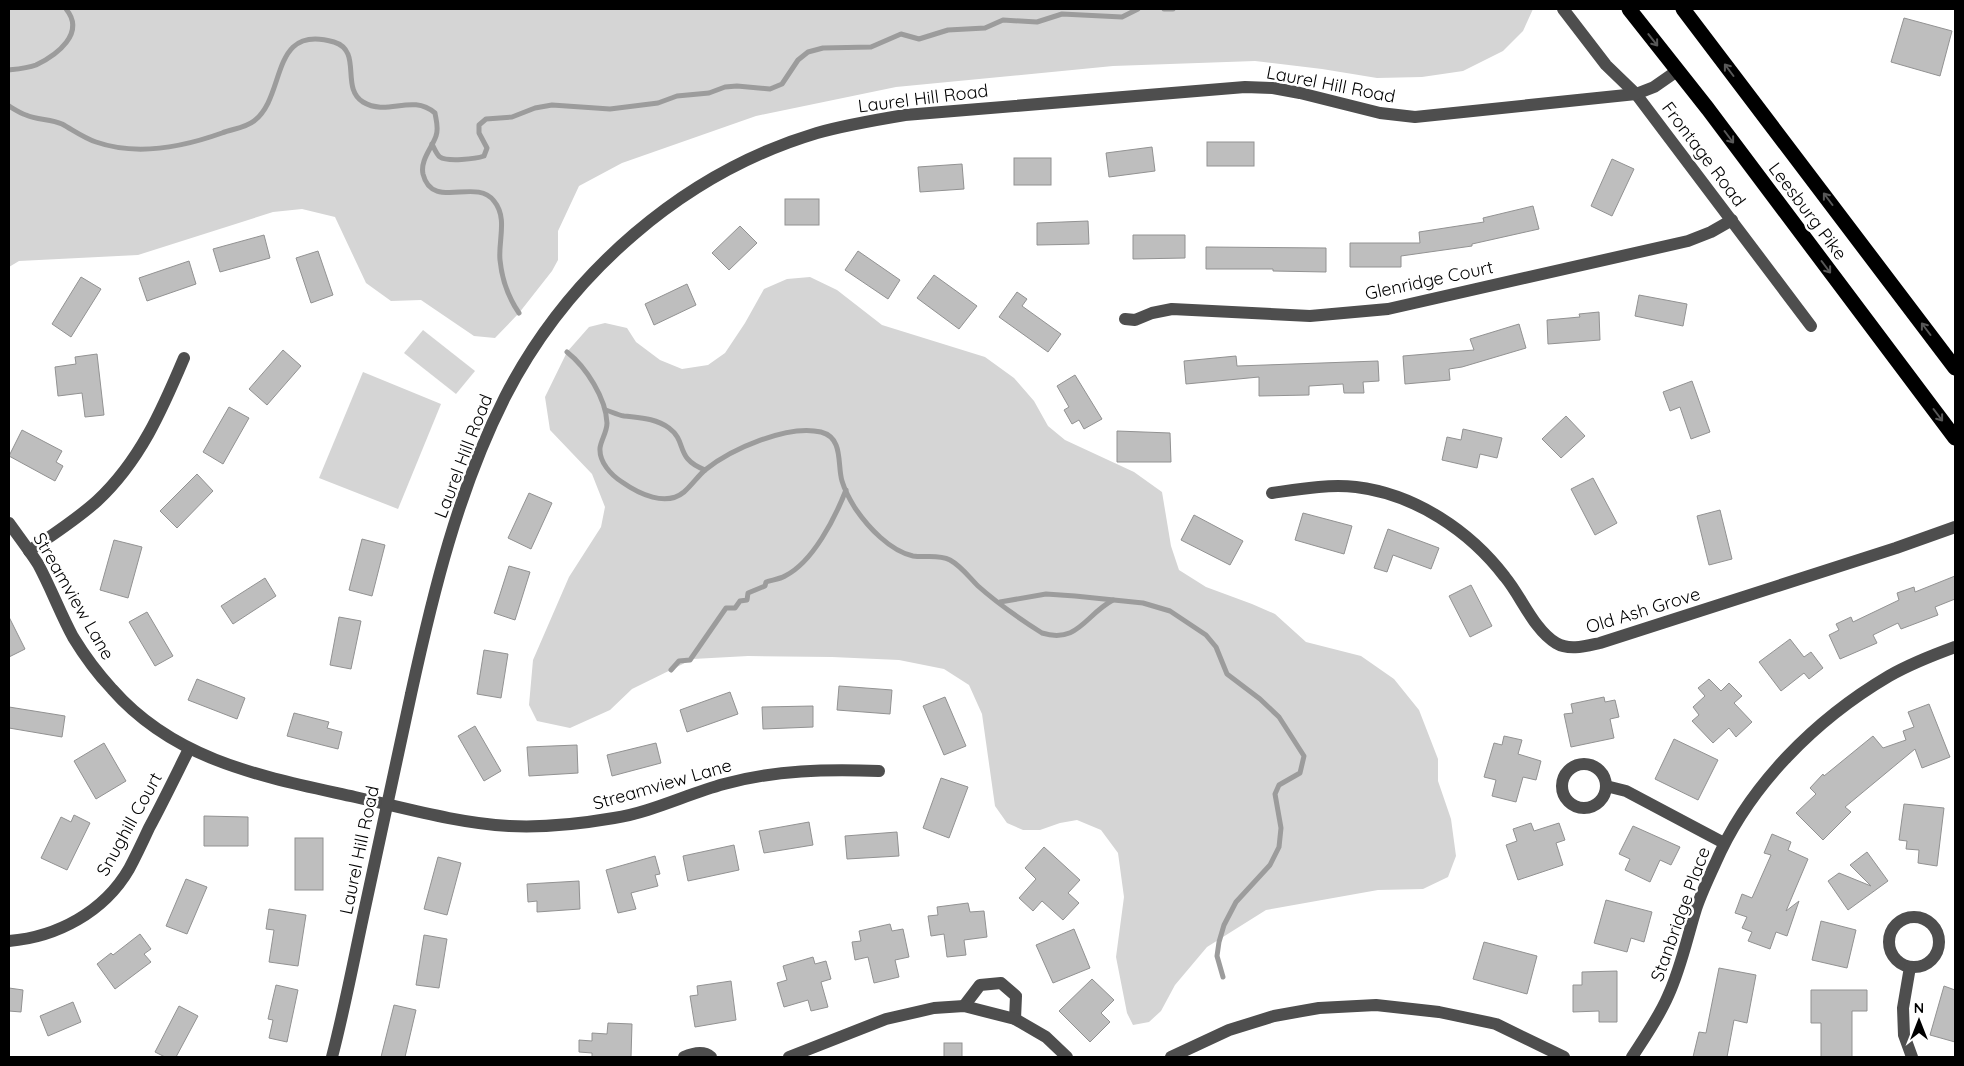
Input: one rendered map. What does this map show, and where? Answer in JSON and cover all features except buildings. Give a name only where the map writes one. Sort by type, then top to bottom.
[{"type":"highway","name":"Leesburg Pike","points":[[1629,9],[1714,117],[1955,438]]},
{"type":"highway","name":"Leesburg Pike","points":[[1683,9],[1955,368]]},
{"type":"street","name":"Frontage Road","points":[[1563,9],[1606,65],[1636,94],[1811,326]]},
{"type":"street","name":"Laurel Hill Road","points":[[332,1057],[421,647],[443,562],[486,438],[507,393],[546,330],[569,299],[599,266],[636,232],[702,185],[738,165],[793,141],[860,122],[904,115],[1245,87],[1273,88],[1380,113],[1415,117],[1636,94],[1654,86],[1677,71]]},
{"type":"street","name":"Glenridge Court","points":[[1125,319],[1135,320],[1152,313],[1172,309],[1310,316],[1388,309],[1688,241],[1711,232],[1732,220]]},
{"type":"street","points":[[29,551],[72,522],[121,475],[143,445],[160,415],[184,358]]},
{"type":"street","name":"Old Ash Grove","points":[[1272,493],[1316,487],[1355,487],[1390,495],[1427,510],[1457,529],[1490,560],[1506,577],[1547,636],[1562,647],[1571,648],[1600,643],[1888,551],[1955,527]]},
{"type":"street","name":"Streamview Lane","points":[[9,523],[29,551],[73,636],[90,664],[134,712],[162,734],[189,749],[224,764],[262,776],[463,820],[507,826],[568,825],[622,817],[721,785],[780,773],[831,769],[879,771]]},
{"type":"street","name":"Stanbridge Place","points":[[1632,1057],[1668,996],[1682,959],[1696,908],[1724,844],[1735,822],[1770,775],[1814,730],[1847,704],[1890,675],[1955,647]]},
{"type":"street","name":"Snughill Court","points":[[9,941],[40,936],[60,929],[84,916],[102,902],[128,870],[189,749]]},
{"type":"street","points":[[1606,786],[1626,791],[1724,844]]},
{"type":"street","points":[[1916,917],[1924,919],[1936,929],[1940,944],[1934,959],[1919,967],[1910,967],[1903,965],[1892,954],[1889,940],[1895,926],[1901,920],[1916,917]]},
{"type":"street","points":[[1910,967],[1903,1008],[1904,1035],[1912,1057]]},
{"type":"street","points":[[964,1006],[980,985],[1002,983],[1016,996],[1015,1019]]},
{"type":"street","points":[[789,1057],[886,1019],[934,1008],[964,1006],[1015,1019],[1046,1037],[1067,1057]]},
{"type":"street","points":[[1171,1057],[1229,1030],[1274,1016],[1319,1008],[1376,1006],[1439,1012],[1496,1024],[1564,1057]]},
{"type":"street","points":[[684,1057],[695,1052],[708,1054],[711,1057]]},
{"type":"shaded area","points":[[9,9],[1533,9],[1523,31],[1503,51],[1463,71],[1422,77],[1377,78],[1255,61],[1113,66],[896,87],[756,116],[622,163],[579,186],[558,231],[558,260],[552,271],[519,313],[495,338],[474,336],[421,300],[391,301],[366,283],[335,217],[302,209],[273,212],[138,255],[19,261],[9,267]]},
{"type":"shaded area","points":[[810,277],[837,290],[882,325],[985,357],[1014,378],[1034,401],[1048,426],[1065,440],[1134,472],[1162,492],[1171,546],[1179,570],[1206,587],[1275,614],[1306,642],[1361,656],[1394,679],[1419,710],[1438,759],[1438,781],[1451,819],[1456,856],[1448,877],[1423,889],[1378,890],[1266,910],[1207,947],[1175,985],[1161,1011],[1149,1022],[1133,1025],[1127,1013],[1116,957],[1124,897],[1118,853],[1101,830],[1077,820],[1060,823],[1040,830],[1023,830],[1007,823],[995,806],[982,714],[969,685],[944,669],[899,660],[832,657],[748,656],[693,659],[632,689],[610,710],[570,728],[537,721],[529,705],[533,660],[569,577],[601,527],[605,507],[592,474],[550,430],[545,397],[567,352],[589,327],[605,323],[627,328],[636,342],[660,360],[682,369],[708,365],[725,353],[764,289],[787,279]]},
{"type":"shaded area","points":[[423,330],[475,371],[456,394],[404,353]]},
{"type":"shaded area","points":[[363,372],[441,404],[398,509],[319,478]]},
{"type":"waterway","points":[[9,70],[36,65],[60,49],[71,35],[73,26],[66,9]]},
{"type":"waterway","points":[[432,144],[438,155],[444,159],[462,160],[480,157],[484,156],[487,148],[479,133],[479,125],[486,119],[512,117],[535,108],[552,105],[610,109],[658,103],[677,96],[709,93],[725,87],[737,86],[770,89],[782,84],[798,60],[808,52],[823,48],[871,47],[901,34],[919,39],[948,30],[985,28],[1003,20],[1037,22],[1062,14],[1122,17],[1138,9]]},
{"type":"waterway","points":[[1164,9],[1173,9]]},
{"type":"waterway","points":[[9,106],[30,117],[62,124],[83,136],[111,146],[143,149],[176,146],[243,127],[254,121],[264,110],[289,52],[299,43],[313,39],[334,42],[343,47],[348,53],[353,88],[356,96],[363,102],[381,107],[417,105],[426,107],[435,113],[437,133],[423,164],[423,174],[428,185],[435,190],[445,192],[477,192],[486,194],[494,201],[501,215],[502,222],[500,253],[502,274],[506,288],[519,313]]},
{"type":"waterway","points":[[567,352],[588,374],[603,403],[607,423],[600,448],[601,458],[610,472],[618,479],[644,494],[661,499],[677,496],[684,492],[705,470],[729,454],[744,447],[777,435],[808,430],[821,432],[828,435],[836,446],[842,481],[855,508],[866,523],[896,549],[913,556],[941,557],[954,562],[993,599],[1042,633],[1064,635],[1073,631],[1113,600]]},
{"type":"waterway","points":[[606,410],[622,416],[653,420],[669,428],[675,433],[689,460],[705,470]]},
{"type":"waterway","points":[[671,670],[679,661],[690,660],[726,608],[735,608],[740,601],[747,600],[748,593],[765,586],[766,582],[785,576],[805,561],[829,526],[846,490]]},
{"type":"waterway","points":[[1000,602],[1046,594],[1143,603],[1170,611],[1206,635],[1216,647],[1227,674],[1260,699],[1279,717],[1304,756],[1300,773],[1279,785],[1275,794],[1281,828],[1279,847],[1270,865],[1236,902],[1224,925],[1217,956],[1223,977]]}]
